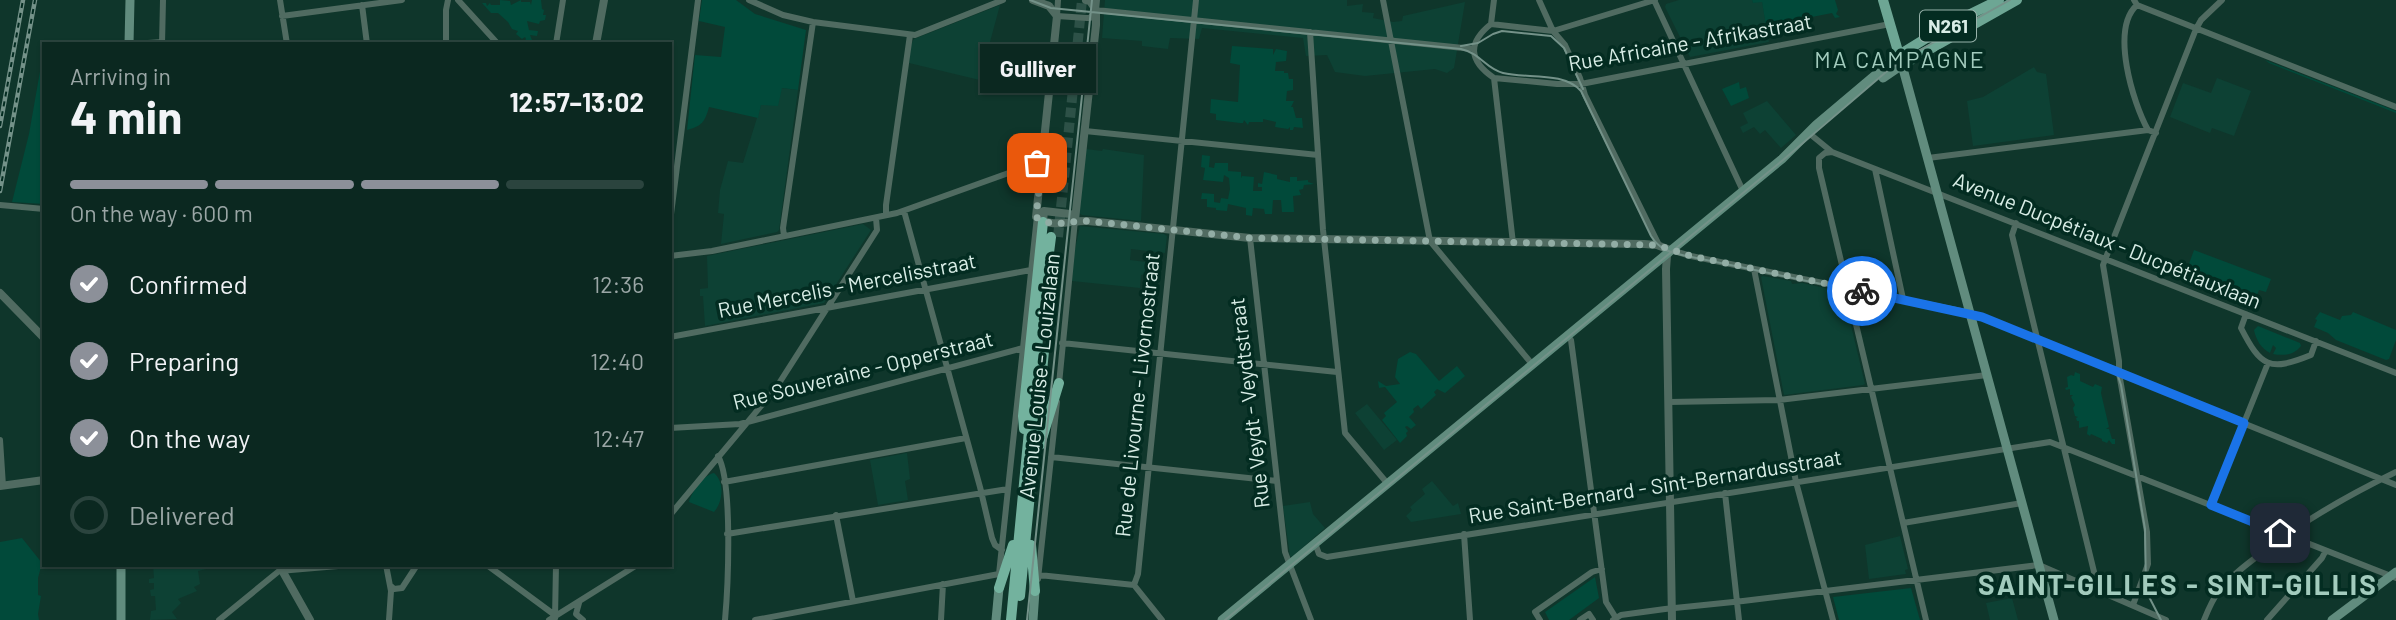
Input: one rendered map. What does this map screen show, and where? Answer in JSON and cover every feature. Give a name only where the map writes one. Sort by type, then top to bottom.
[{"type":"highway","points":[[1030,461],[1021,405],[1041,217]]},
{"type":"highway","name":"Avenue Louise - Louizalaan","points":[[1011,620],[1054,237]]},
{"type":"highway","points":[[1030,461],[1059,383]]},
{"type":"highway","points":[[999,588],[1024,518]]},
{"type":"highway","points":[[1024,518],[1035,591]]},
{"type":"highway","name":"Avenue Louise - Louizalaan","points":[[1018,620],[1024,518]]},
{"type":"main road","points":[[130,0],[132,42]]},
{"type":"main road","points":[[1884,0],[2054,620]]},
{"type":"main road","name":"N261","points":[[1222,620],[1742,189],[1810,134],[1820,130],[1901,60],[1946,26],[1998,0]]},
{"type":"main road","name":"N261","points":[[1901,60],[2017,0]]},
{"type":"main road","points":[[121,567],[121,620]]},
{"type":"main road","points":[[2332,620],[2394,576]]},
{"type":"main road","name":"Avenue Louise - Louizalaan","points":[[996,620],[999,588]]},
{"type":"main road","name":"Avenue Louise - Louizalaan","points":[[1033,620],[1035,591]]},
{"type":"street","points":[[162,42],[163,0]]},
{"type":"street","points":[[280,0],[287,42]]},
{"type":"street","points":[[282,16],[402,0]]},
{"type":"street","points":[[446,42],[446,10],[452,0],[496,42]]},
{"type":"street","points":[[556,42],[563,0]]},
{"type":"street","points":[[596,42],[604,0]]},
{"type":"street","points":[[672,206],[698,0]]},
{"type":"street","points":[[749,0],[783,15],[813,22],[910,35],[1003,0]]},
{"type":"street","points":[[1033,0],[1055,2],[1057,16],[1090,18],[1096,10]]},
{"type":"street","points":[[1086,0],[1090,1],[1096,10]]},
{"type":"street","name":"Avenue Louise - Louizalaan","points":[[1035,591],[1039,576],[1097,0]]},
{"type":"street","name":"Rue de Livourne - Livornostraat","points":[[1134,585],[1138,575],[1196,0]]},
{"type":"street","points":[[1383,0],[1430,241],[1531,364]]},
{"type":"street","points":[[1494,0],[1491,24],[1477,38],[1474,49],[1478,65],[1494,78],[1513,243]]},
{"type":"street","points":[[1539,0],[1553,31],[1572,59],[1581,84],[1659,246]]},
{"type":"street","points":[[1491,24],[1553,31],[1655,0],[1742,189]]},
{"type":"street","points":[[2133,605],[2148,564],[2147,532],[2103,270],[2196,29],[2201,20],[2222,0]]},
{"type":"street","points":[[2148,130],[2137,109],[2126,65],[2127,26],[2135,2],[2196,29],[2396,107]]},
{"type":"street","points":[[362,5],[367,42]]},
{"type":"street","points":[[1096,10],[1474,49]]},
{"type":"street","name":"Avenue Louise - Louizalaan","points":[[999,588],[1008,489],[1021,405],[1023,348],[1031,270],[1041,217],[1042,161],[1057,16]]},
{"type":"street","points":[[784,236],[813,22]]},
{"type":"street","name":"Rue Africaine - Afrikastraat","points":[[1494,78],[1581,84],[1890,24]]},
{"type":"street","points":[[1310,32],[1325,238],[1345,433],[1387,484]]},
{"type":"street","points":[[886,215],[910,35]]},
{"type":"street","points":[[1928,158],[2148,130],[2156,133]]},
{"type":"street","points":[[1085,131],[1318,155]]},
{"type":"street","name":"Avenue Ducpétiaux - Ducpétiauxlaan","points":[[1810,134],[1832,152],[2396,373]]},
{"type":"street","points":[[1832,152],[1822,155],[1818,162],[1926,620]]},
{"type":"street","points":[[672,256],[712,251],[904,211],[1042,161]]},
{"type":"street","points":[[1875,169],[1903,299]]},
{"type":"street","points":[[3,206],[42,209]]},
{"type":"street","points":[[904,211],[992,538],[995,545],[1002,550]]},
{"type":"street","points":[[1041,217],[1069,224],[1075,220],[1250,238],[1659,246],[1754,269],[1970,313],[2396,485]]},
{"type":"street","points":[[672,512],[776,388],[877,230],[876,218]]},
{"type":"street","points":[[2016,223],[2012,235],[2096,579],[2093,587]]},
{"type":"street","name":"Rue Veydt - Veydtstraat","points":[[1250,238],[1285,552],[1311,620]]},
{"type":"street","points":[[1670,250],[1667,269],[1672,620]]},
{"type":"street","points":[[1754,269],[1796,482],[1833,620]]},
{"type":"street","name":"Rue Mercelis - Mercelisstraat","points":[[672,337],[1031,270]]},
{"type":"street","points":[[0,293],[42,336]]},
{"type":"street","points":[[2246,314],[2241,328],[2253,352],[2268,363],[2288,365],[2311,355],[2316,341]]},
{"type":"street","points":[[1567,335],[1571,340],[1606,600],[1615,619],[1621,615],[1672,608],[2039,565],[2166,620]]},
{"type":"street","points":[[1062,343],[1338,372]]},
{"type":"street","name":"Rue Souveraine - Opperstraat","points":[[672,428],[740,424],[1023,348]]},
{"type":"street","points":[[2211,505],[2268,363]]},
{"type":"street","points":[[1669,402],[1779,400],[1987,375]]},
{"type":"street","points":[[724,482],[966,438]]},
{"type":"street","points":[[0,439],[1,486],[42,480]]},
{"type":"street","name":"Rue Saint-Bernard - Sint-Bernardusstraat","points":[[1315,543],[1319,554],[1326,556],[2008,448],[2050,442],[2063,446]]},
{"type":"street","points":[[2063,446],[2325,552],[2394,576]]},
{"type":"street","points":[[718,456],[721,459],[724,482],[727,534],[725,620]]},
{"type":"street","points":[[1051,457],[1277,481]]},
{"type":"street","points":[[2204,620],[2213,600],[2241,569],[2286,535],[2336,503],[2396,472]]},
{"type":"street","points":[[727,534],[1008,489]]},
{"type":"street","points":[[1725,493],[1740,620]]},
{"type":"street","points":[[1903,523],[2022,503]]},
{"type":"street","points":[[836,515],[853,601]]},
{"type":"street","points":[[1464,534],[1470,620]]},
{"type":"street","points":[[2267,620],[2325,552]]},
{"type":"street","points":[[219,620],[281,568],[304,567]]},
{"type":"street","points":[[386,567],[390,584],[389,620]]},
{"type":"street","points":[[390,584],[394,589],[402,588],[416,567]]},
{"type":"street","points":[[489,567],[552,613],[556,620]]},
{"type":"street","points":[[556,567],[556,620]]},
{"type":"street","points":[[556,620],[563,611],[634,567]]},
{"type":"street","points":[[281,568],[310,620]]},
{"type":"street","points":[[1541,620],[1535,612],[1592,572],[1602,569]]},
{"type":"street","points":[[755,620],[999,574]]},
{"type":"street","points":[[1039,576],[1134,585],[1161,620]]},
{"type":"street","points":[[941,620],[943,584]]},
{"type":"street","points":[[580,602],[576,606],[576,614],[583,620]]},
{"type":"street","points":[[1580,620],[1591,617]]},
{"type":"shaded area","points":[[500,0],[510,1],[511,5],[521,0],[530,2],[531,5],[532,0],[541,0],[545,20],[539,24],[527,21],[529,30],[538,31],[537,36],[530,35],[532,40],[539,42],[524,42],[525,37],[522,39],[516,34],[518,31],[512,29],[498,13],[491,13],[482,3],[487,6],[490,3],[500,5]]},
{"type":"shaded area","points":[[702,0],[736,0],[755,14],[806,30],[798,90],[782,88],[778,106],[761,105],[758,118],[709,107],[702,123],[687,130],[695,55],[721,57],[725,27],[699,21]]},
{"type":"shaded area","points":[[1105,0],[1347,0],[1347,6],[1363,4],[1362,12],[1374,13],[1373,18],[1393,22],[1402,21],[1403,16],[1465,2],[1454,68],[1447,73],[1435,69],[1365,76],[1335,72],[1327,55],[1306,56],[1303,38],[1202,28],[1199,39],[1170,38],[1168,49],[1142,46],[1142,41],[1102,38]]},
{"type":"shaded area","points":[[1679,0],[1752,0],[1753,3],[1762,1],[1769,42],[1690,57],[1665,7],[1666,4]]},
{"type":"shaded area","points":[[1752,0],[1835,0],[1838,10],[1836,14],[1840,17],[1835,18],[1832,13],[1766,26],[1762,2],[1753,3]]},
{"type":"shaded area","points":[[1000,5],[990,42],[998,43],[988,82],[909,63],[914,39]]},
{"type":"shaded area","points":[[1232,46],[1273,49],[1273,55],[1276,49],[1287,51],[1286,61],[1276,62],[1275,71],[1284,71],[1288,73],[1289,79],[1293,79],[1293,90],[1287,91],[1286,101],[1294,101],[1291,107],[1296,118],[1302,118],[1303,128],[1294,127],[1290,130],[1290,127],[1275,127],[1276,122],[1263,119],[1263,122],[1249,122],[1248,125],[1244,120],[1240,123],[1216,120],[1216,114],[1210,113],[1211,99],[1238,102],[1240,65],[1230,63]]},
{"type":"shaded area","points":[[42,60],[42,204],[12,202],[29,134]]},
{"type":"shaded area","points":[[2265,60],[2396,111],[2396,113],[2269,63]]},
{"type":"shaded area","points":[[2034,67],[2037,72],[2046,74],[2054,135],[1973,146],[1967,101],[1983,97]]},
{"type":"shaded area","points":[[2217,78],[2251,91],[2234,136],[2212,128],[2210,133],[2170,117],[2183,83],[2211,93]]},
{"type":"shaded area","points":[[1739,82],[1740,89],[1746,87],[1749,98],[1731,106],[1722,89]]},
{"type":"shaded area","points":[[782,88],[798,90],[779,230],[721,244],[724,214],[718,213],[720,190],[728,161],[743,163],[761,105]]},
{"type":"shaded area","points":[[1767,101],[1796,135],[1781,148],[1765,130],[1760,134],[1754,127],[1743,133],[1740,127],[1748,123],[1743,113]]},
{"type":"shaded area","points":[[1086,149],[1144,155],[1141,221],[1082,215],[1078,212]]},
{"type":"shaded area","points":[[1202,155],[1210,156],[1209,167],[1214,168],[1215,163],[1228,163],[1228,171],[1241,172],[1241,178],[1254,177],[1253,191],[1262,191],[1258,183],[1262,184],[1264,172],[1277,175],[1277,179],[1290,182],[1290,177],[1297,177],[1297,181],[1308,180],[1314,184],[1304,185],[1303,189],[1299,190],[1301,195],[1293,196],[1294,212],[1282,212],[1281,200],[1273,200],[1272,214],[1265,214],[1264,209],[1253,208],[1252,216],[1246,215],[1246,208],[1228,204],[1227,211],[1216,210],[1207,207],[1207,199],[1201,199],[1202,193],[1214,194],[1214,202],[1220,203],[1221,198],[1228,199],[1229,178],[1224,175],[1223,182],[1203,180],[1205,168],[1201,167]]},
{"type":"shaded area","points":[[863,224],[871,230],[824,303],[705,326],[700,289],[708,288],[707,256]]},
{"type":"shaded area","points":[[1080,226],[1164,234],[1167,236],[1165,253],[1131,249],[1130,260],[1146,262],[1140,288],[1072,281]]},
{"type":"shaded area","points":[[2194,250],[2271,279],[2266,292],[2259,290],[2254,303],[2234,300],[2183,280]]},
{"type":"shaded area","points":[[1761,277],[1791,281],[1792,284],[1802,283],[1843,292],[1865,384],[1784,395]]},
{"type":"shaded area","points":[[2320,312],[2340,320],[2342,316],[2351,315],[2353,312],[2396,330],[2396,340],[2389,359],[2336,340],[2314,327]]},
{"type":"shaded area","points":[[2258,326],[2300,343],[2301,346],[2292,353],[2281,355],[2273,354],[2276,348],[2273,345],[2270,353],[2256,337],[2254,330]]},
{"type":"shaded area","points":[[1410,352],[1416,354],[1439,381],[1457,366],[1465,376],[1445,393],[1437,389],[1434,392],[1436,395],[1421,409],[1418,405],[1413,409],[1414,412],[1409,417],[1416,425],[1411,429],[1405,427],[1407,436],[1400,443],[1382,420],[1386,416],[1384,413],[1397,402],[1385,387],[1379,388],[1378,381],[1386,386],[1400,384],[1395,377],[1398,359]]},
{"type":"shaded area","points":[[2075,372],[2080,374],[2080,381],[2093,387],[2095,384],[2102,387],[2109,427],[2106,429],[2109,429],[2112,439],[2115,439],[2115,444],[2087,434],[2088,426],[2079,428],[2071,397],[2073,395],[2070,395],[2070,389],[2065,388],[2068,387],[2067,377],[2074,376]]},
{"type":"shaded area","points":[[1367,404],[1397,440],[1384,450],[1355,413]]},
{"type":"shaded area","points":[[907,453],[910,479],[905,481],[908,500],[878,505],[870,460]]},
{"type":"shaded area","points":[[714,473],[720,481],[722,492],[714,512],[689,502],[698,485]]},
{"type":"shaded area","points":[[1432,481],[1453,506],[1458,503],[1461,514],[1411,522],[1406,516],[1412,510],[1410,507],[1425,494],[1422,489]]},
{"type":"shaded area","points":[[1310,502],[1313,514],[1325,528],[1292,557],[1283,506]]},
{"type":"shaded area","points":[[1900,536],[1908,569],[1905,570],[1906,574],[1869,579],[1865,545]]},
{"type":"shaded area","points":[[22,538],[42,563],[38,578],[38,595],[41,596],[39,620],[0,620],[0,542]]},
{"type":"shaded area","points":[[153,567],[215,567],[198,571],[200,584],[194,587],[197,591],[178,599],[181,603],[172,612],[177,619],[150,620],[151,611],[156,610],[155,596],[151,596],[150,590],[154,589],[154,583],[149,583],[149,579],[154,578]]},
{"type":"shaded area","points":[[1595,577],[1599,598],[1569,620],[1549,620],[1545,612]]},
{"type":"shaded area","points":[[1911,588],[1920,620],[1839,620],[1833,597]]},
{"type":"shaded area","points":[[2012,598],[2018,620],[1990,620],[1986,603]]},
{"type":"tunnel","points":[[1058,237],[1082,0]]},
{"type":"tram line","points":[[1030,0],[1051,8],[1461,49],[1503,73],[1565,81],[1581,91],[1651,236],[1665,249],[1682,255],[1971,315],[2111,371],[2118,376],[2121,385],[2145,529],[2146,591],[2161,620]]},
{"type":"tram line","points":[[1027,620],[1092,0]]},
{"type":"tram line","points":[[1225,620],[1886,72],[1911,55],[2010,0]]},
{"type":"tram line","points":[[1461,46],[1478,43],[1502,31],[1551,36],[1564,48],[1583,89]]},
{"type":"railway","points":[[0,126],[23,0]]},
{"type":"railway","points":[[0,191],[35,0]]},
{"type":"way so far","points":[[1037,163],[1042,161],[1036,217],[1043,222],[1069,224],[1075,220],[1088,221],[1250,238],[1657,245],[1691,256],[1862,291]]},
{"type":"place","name":"Gulliver","points":[[1037,163]]},
{"type":"district","name":"MA CAMPAGNE","points":[[1900,60]]},
{"type":"district","name":"SAINT-GILLES - SINT-GILLIS","points":[[2178,585]]},
{"type":"route","points":[[1862,291],[1982,317],[2244,423],[2211,505],[2280,533]]}]
